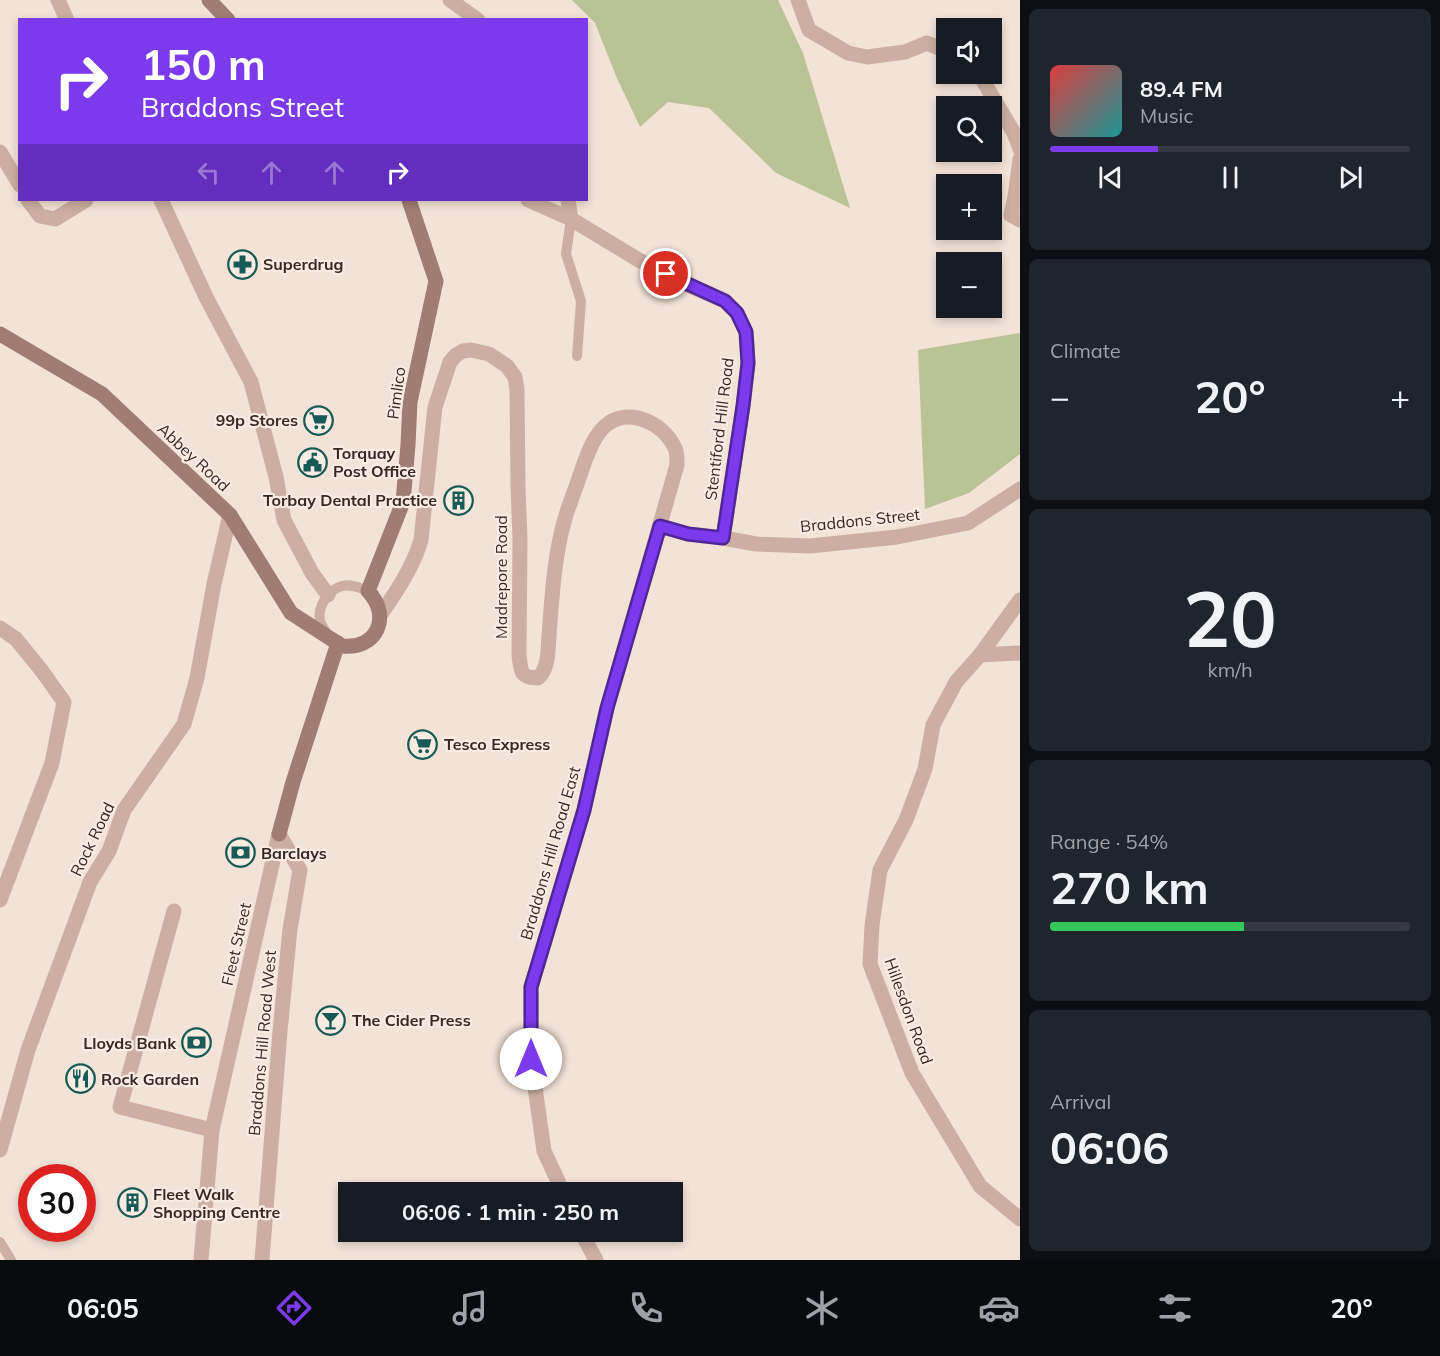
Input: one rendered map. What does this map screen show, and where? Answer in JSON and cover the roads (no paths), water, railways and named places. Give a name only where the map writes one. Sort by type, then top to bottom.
[{"type":"street","points":[[58,0],[66,18]]},
{"type":"street","points":[[209,0],[226,18]]},
{"type":"street","points":[[450,0],[475,18]]},
{"type":"street","points":[[798,0],[809,30],[848,53],[867,57],[904,52],[927,43],[936,47]]},
{"type":"street","points":[[985,84],[1014,133],[1020,149]]},
{"type":"street","points":[[0,152],[18,182]]},
{"type":"street","points":[[1020,159],[1011,215],[1020,220]]},
{"type":"street","points":[[29,201],[40,216],[55,219],[84,201]]},
{"type":"street","points":[[161,201],[206,297],[251,382],[276,477],[284,520],[312,573],[328,595]]},
{"type":"street","name":"Pimlico","points":[[367,590],[403,502],[410,402],[436,281],[409,201]]},
{"type":"street","name":"Stentiford Hill Road","points":[[530,201],[571,219],[637,259],[681,282],[725,301],[737,313],[746,332],[748,363],[723,538]]},
{"type":"street","points":[[568,201],[571,219]]},
{"type":"street","name":"Abbey Road","points":[[0,334],[102,394],[230,515],[291,613],[334,641]]},
{"type":"street","name":"Madrepore Road","points":[[381,614],[417,553],[421,540],[435,407],[450,362],[463,351],[471,350],[489,354],[507,366],[514,376],[518,406],[519,655],[521,672],[528,678],[538,678],[544,674],[548,655],[552,597],[564,522],[591,448],[600,431],[617,418],[641,419],[653,425],[664,433],[676,452],[677,465],[660,526]]},
{"type":"street","name":"Braddons Street","points":[[660,526],[688,534],[756,544],[810,546],[897,537],[968,523],[1020,489]]},
{"type":"street","name":"Rock Road","points":[[0,1150],[28,1050],[90,882],[109,851],[124,810],[184,724],[197,678],[214,584],[230,515]]},
{"type":"street","name":"Braddons Hill Road East","points":[[558,1182],[544,1151],[531,1059],[531,987],[584,810],[607,708],[660,526]]},
{"type":"street","points":[[334,641],[342,646],[361,645],[376,632],[381,621],[381,614],[376,599],[367,590]]},
{"type":"street","name":"Hillesdon Road","points":[[1020,600],[980,655],[956,682],[933,725],[925,769],[906,820],[880,870],[872,925],[870,964],[912,1073],[980,1186],[1020,1219]]},
{"type":"street","points":[[0,628],[16,639],[64,702],[52,763],[0,900]]},
{"type":"street","name":"Fleet Street","points":[[201,1260],[212,1130],[279,834],[334,641]]},
{"type":"street","points":[[980,655],[1020,653]]},
{"type":"street","name":"Braddons Hill Road West","points":[[262,1260],[281,1019],[290,929],[300,870],[279,834]]},
{"type":"street","points":[[174,911],[120,1107],[212,1130]]},
{"type":"street","points":[[586,1242],[596,1260]]},
{"type":"lane","points":[[571,219],[566,254],[581,301],[577,356]]},
{"type":"lane","points":[[334,641],[320,621],[320,608],[328,595],[342,586],[355,586],[367,590]]},
{"type":"lane","points":[[0,1242],[11,1260]]},
{"type":"place","name":"Superdrug","points":[[242,264]]},
{"type":"place","name":"99p Stores","points":[[319,420]]},
{"type":"place","name":"Torquay Post Office","points":[[312,462]]},
{"type":"place","name":"Torbay Dental Practice","points":[[458,500]]},
{"type":"place","name":"Tesco Express","points":[[423,744]]},
{"type":"place","name":"Barclays","points":[[240,853]]},
{"type":"place","name":"The Cider Press","points":[[331,1020]]},
{"type":"place","name":"Lloyds Bank","points":[[197,1043]]},
{"type":"place","name":"Rock Garden","points":[[80,1079]]},
{"type":"place","name":"Fleet Walk Shopping Centre","points":[[132,1203]]}]
